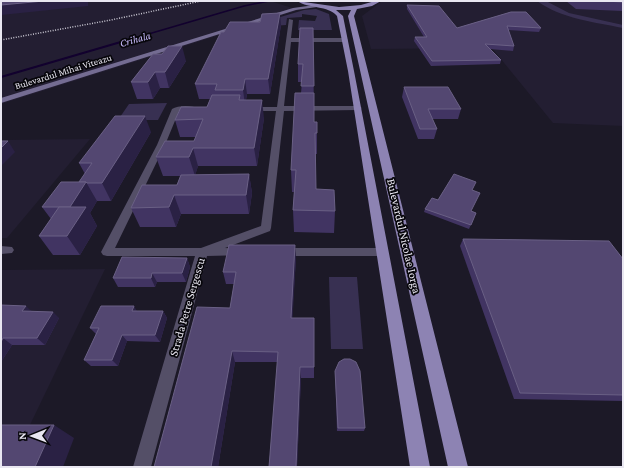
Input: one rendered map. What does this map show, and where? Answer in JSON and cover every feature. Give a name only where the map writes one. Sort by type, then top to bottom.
[{"type":"main road","points":[[300,1],[315,6],[330,8],[356,7],[379,1]]},
{"type":"main road","name":"Bulevardul Mihai Viteazu","points":[[199,37],[290,7],[300,1]]},
{"type":"main road","name":"Bulevardul Mihai Viteazu","points":[[1,96],[295,9],[315,6]]},
{"type":"main road","name":"Bulevardul Nicolae Iorga","points":[[356,7],[352,11],[351,16],[458,467]]},
{"type":"main road","name":"Bulevardul Nicolae Iorga","points":[[330,8],[339,15],[345,40],[420,467]]},
{"type":"main road","name":"Bulevardul Mihai Viteazu","points":[[1,101],[58,80]]},
{"type":"street","name":"Strada Petre Sergescu","points":[[142,467],[202,252],[266,228],[291,20]]},
{"type":"street","points":[[289,40],[345,40]]},
{"type":"street","points":[[236,109],[358,108]]},
{"type":"street","points":[[206,109],[176,109],[161,145],[107,252],[255,252]]},
{"type":"street","points":[[270,252],[382,252]]},
{"type":"shaded area","points":[[1,1],[270,1],[299,10],[1,104]]},
{"type":"shaded area","points":[[382,1],[623,1],[623,126],[553,123],[492,48],[371,49],[362,16]]},
{"type":"shaded area","points":[[537,1],[546,1],[569,13],[623,25],[623,28],[568,16]]},
{"type":"shaded area","points":[[316,9],[329,14],[332,30],[298,30],[299,20],[315,21],[317,16],[302,14],[302,17],[287,18],[286,25],[272,26],[260,23],[304,10]]},
{"type":"shaded area","points":[[167,103],[158,120],[118,120],[129,104]]},
{"type":"shaded area","points":[[90,139],[7,238],[1,238],[1,140]]},
{"type":"shaded area","points":[[105,269],[28,429],[1,429],[1,270]]},
{"type":"shaded area","points":[[329,277],[357,277],[363,349],[331,349]]},
{"type":"building","points":[[1,1],[44,1],[1,5]]},
{"type":"building","points":[[407,5],[439,6],[457,28],[511,12],[526,12],[541,28],[507,26],[514,46],[485,44],[501,60],[432,61],[415,37],[427,37]]},
{"type":"building","points":[[280,13],[268,79],[245,79],[243,90],[215,90],[217,84],[195,84],[221,32],[224,32],[230,22],[260,22],[262,14]]},
{"type":"building","points":[[300,28],[313,28],[314,86],[301,86],[303,64],[298,64]]},
{"type":"building","points":[[168,46],[182,46],[165,72],[155,72],[148,82],[131,82],[153,54],[162,54]]},
{"type":"building","points":[[404,87],[448,87],[461,109],[428,109],[437,129],[420,129]]},
{"type":"building","points":[[295,93],[314,93],[314,122],[317,122],[317,133],[315,133],[316,189],[334,190],[335,211],[293,210],[296,170],[291,170]]},
{"type":"building","points":[[212,95],[240,95],[239,100],[262,100],[254,148],[193,148],[189,157],[156,157],[165,141],[194,141],[203,119],[175,120],[181,107],[207,107]]},
{"type":"building","points":[[115,116],[145,116],[102,183],[79,182],[92,163],[79,163]]},
{"type":"building","points":[[1,141],[8,141],[1,148]]},
{"type":"building","points":[[249,174],[246,195],[174,195],[169,207],[131,208],[142,185],[177,185],[181,175]]},
{"type":"building","points":[[454,174],[476,182],[472,190],[480,193],[471,211],[476,213],[471,225],[425,209],[432,198],[438,200]]},
{"type":"building","points":[[61,182],[86,182],[70,207],[42,207]]},
{"type":"building","points":[[59,207],[86,207],[67,236],[39,236]]},
{"type":"building","points":[[463,239],[609,241],[623,259],[623,395],[520,393]]},
{"type":"building","points":[[229,245],[295,245],[291,318],[314,318],[314,367],[300,367],[296,467],[269,467],[278,352],[232,351],[211,467],[154,467],[197,307],[230,308],[236,272],[223,272]]},
{"type":"building","points":[[122,257],[187,258],[182,273],[152,273],[151,278],[113,278]]},
{"type":"building","points":[[1,305],[26,306],[22,311],[53,312],[37,338],[3,338],[1,342]]},
{"type":"building","points":[[101,306],[134,306],[132,311],[163,311],[155,335],[122,335],[112,360],[84,360],[99,328],[90,328]]},
{"type":"building","points":[[344,359],[350,359],[356,362],[360,371],[365,428],[338,428],[335,371],[339,362]]},
{"type":"building","points":[[1,425],[54,425],[35,467],[1,467]]},
{"type":"waterway","name":"Crihala","points":[[128,40],[244,6],[269,1]]},
{"type":"waterway","name":"Crihala","points":[[1,77],[131,39]]},
{"type":"railway","points":[[1,40],[111,20],[201,1]]}]
